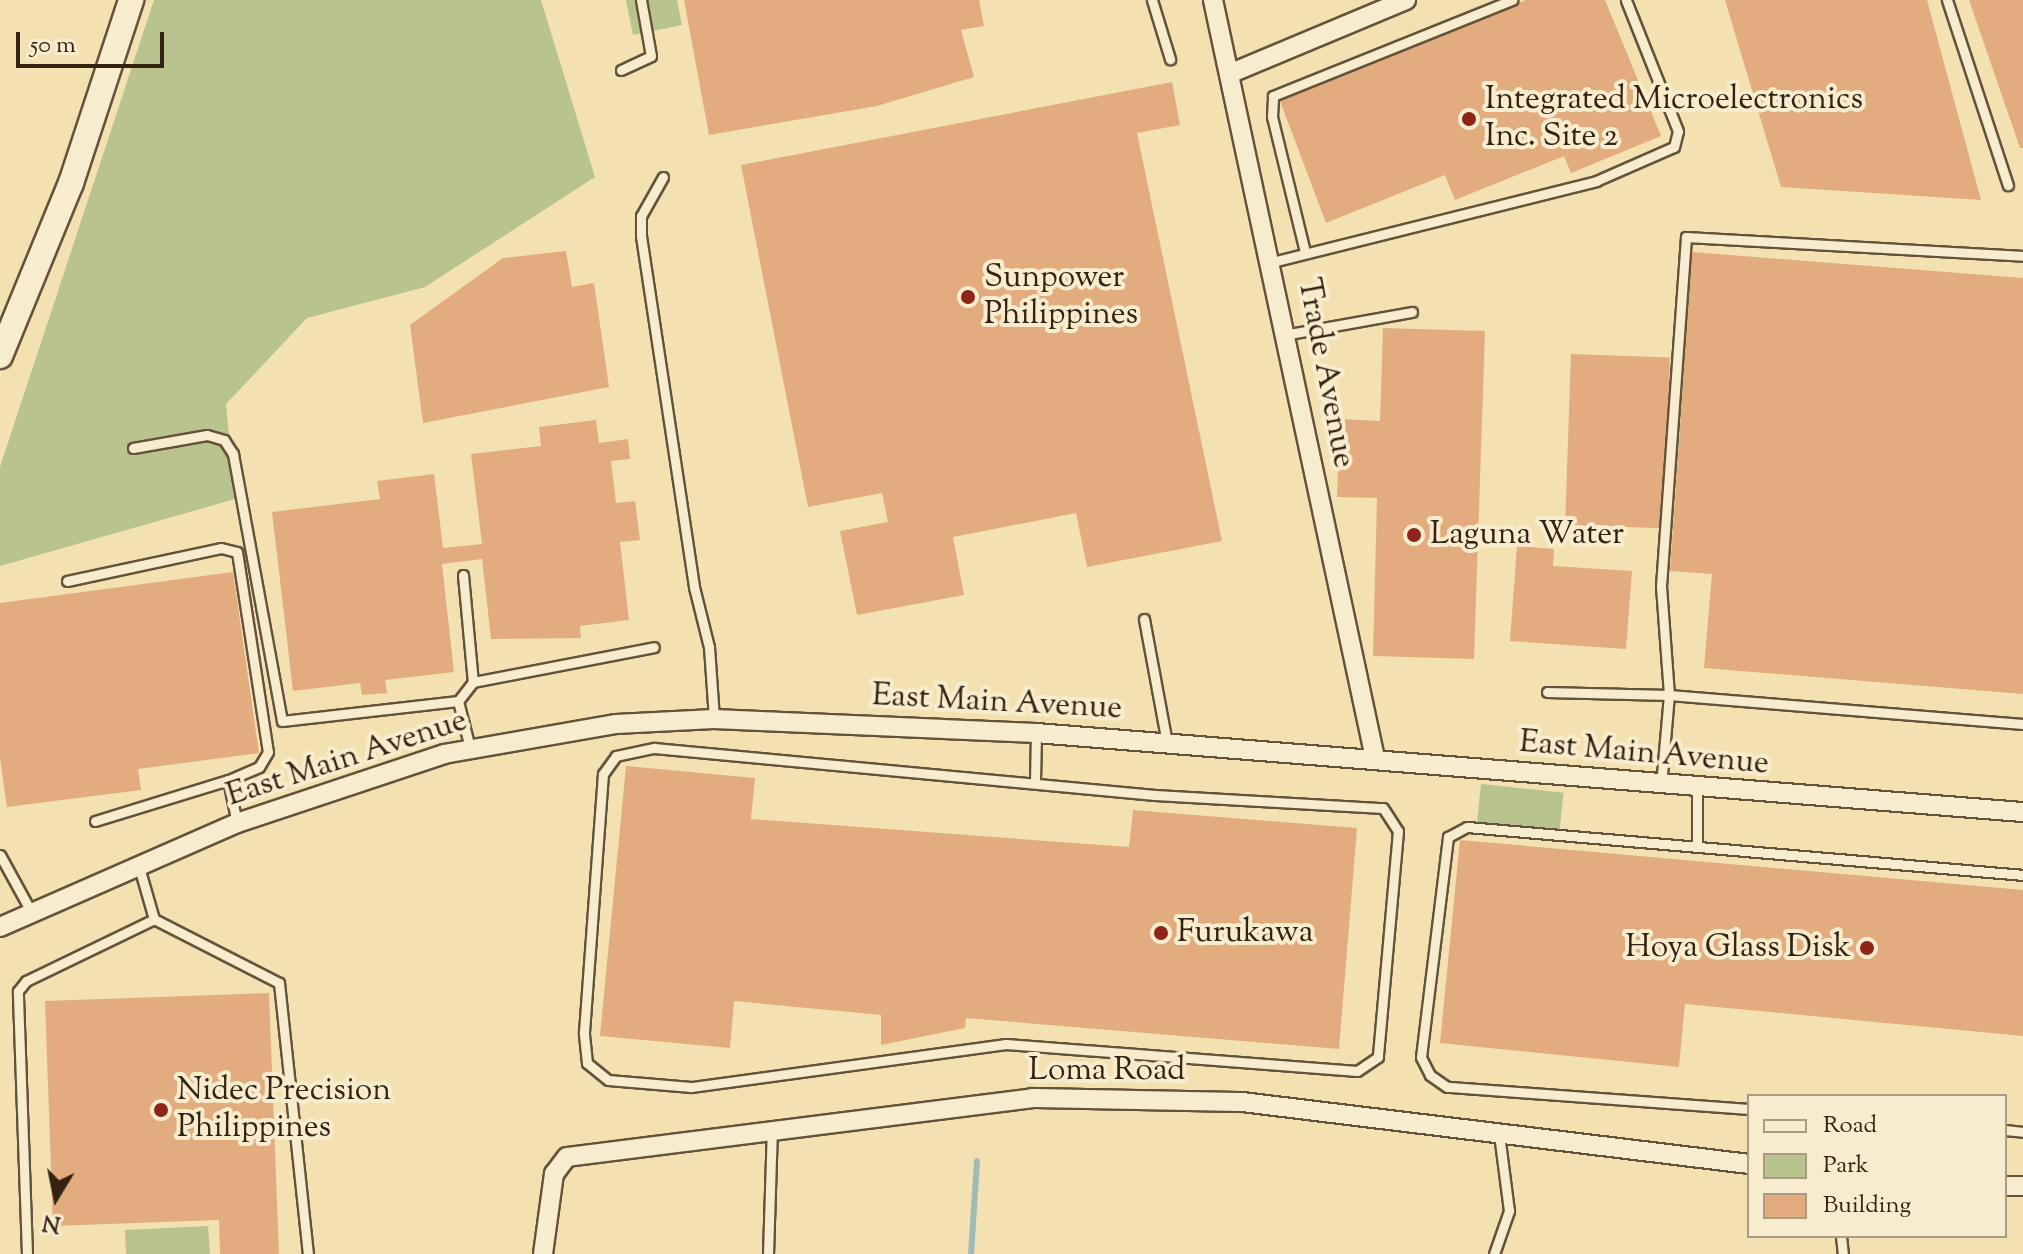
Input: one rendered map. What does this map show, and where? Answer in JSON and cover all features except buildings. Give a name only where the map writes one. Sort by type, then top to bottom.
[{"type":"main road","points":[[0,356],[71,183],[131,0]]},
{"type":"street","name":"Trade Avenue","points":[[1213,0],[1272,262],[1284,335],[1375,758]]},
{"type":"street","points":[[1229,74],[1406,0]]},
{"type":"street","name":"East Main Avenue","points":[[0,927],[237,823],[470,748],[616,724],[714,719],[1036,733],[1375,758],[1697,789],[2023,812]]},
{"type":"street","name":"Loma Road","points":[[543,1254],[554,1174],[567,1157],[1032,1098],[1242,1102],[1747,1164]]},
{"type":"lane","points":[[621,70],[651,56],[641,0]]},
{"type":"lane","points":[[1152,0],[1170,59]]},
{"type":"lane","points":[[1305,252],[1272,117],[1273,96],[1512,0]]},
{"type":"lane","points":[[1272,262],[1596,181],[1674,147],[1678,131],[1626,0]]},
{"type":"lane","points":[[1947,0],[2008,185]]},
{"type":"lane","points":[[663,177],[644,206],[641,236],[694,587],[709,647],[714,719]]},
{"type":"lane","points":[[1661,786],[1669,695],[1661,586],[1686,237],[2023,256]]},
{"type":"lane","points":[[1284,335],[1412,312]]},
{"type":"lane","points":[[133,448],[207,435],[224,440],[233,454],[282,721],[458,701],[473,682],[654,647]]},
{"type":"lane","points":[[67,581],[221,548],[237,552],[268,752],[259,767],[228,780],[95,821]]},
{"type":"lane","points":[[463,575],[473,682]]},
{"type":"lane","points":[[1144,619],[1167,743]]},
{"type":"lane","points":[[1547,692],[1669,695],[2023,724]]},
{"type":"lane","points":[[458,701],[470,748]]},
{"type":"lane","points":[[1035,781],[1036,733]]},
{"type":"lane","points":[[654,748],[1035,781],[1383,808],[1398,831],[1378,1057],[1357,1071],[1006,1044],[691,1087],[608,1080],[587,1063],[584,1032],[603,774],[616,756],[654,748]]},
{"type":"lane","points":[[228,780],[237,823]]},
{"type":"lane","points":[[1697,789],[1697,845]]},
{"type":"lane","points":[[1747,1109],[1447,1087],[1430,1075],[1421,1057],[1448,837],[1467,827],[1613,844],[1697,845],[2023,875]]},
{"type":"lane","points":[[0,855],[33,915]]},
{"type":"lane","points":[[139,867],[154,919],[279,983],[308,1254]]},
{"type":"lane","points":[[27,1254],[18,991],[26,981],[154,919]]},
{"type":"lane","points":[[768,1254],[772,1129]]},
{"type":"lane","points":[[1494,1254],[1509,1211],[1499,1134]]},
{"type":"green space","points":[[154,0],[541,0],[595,177],[425,287],[307,318],[226,404],[235,499],[0,566],[0,467]]},
{"type":"green space","points":[[626,0],[677,0],[682,25],[633,35]]},
{"type":"green space","points":[[1481,784],[1564,793],[1559,833],[1477,825]]},
{"type":"green space","points":[[208,1226],[210,1254],[126,1254],[125,1230]]},
{"type":"waterway","points":[[971,1254],[977,1161]]},
{"type":"place","name":"Integrated Microelectronics Inc. Site 2","points":[[1469,119]]},
{"type":"place","name":"Sunpower Philippines","points":[[968,297]]},
{"type":"place","name":"Laguna Water","points":[[1414,535]]},
{"type":"place","name":"Furukawa","points":[[1161,933]]},
{"type":"place","name":"Hoya Glass Disk","points":[[1867,948]]},
{"type":"place","name":"Nidec Precision Philippines","points":[[161,1110]]}]
